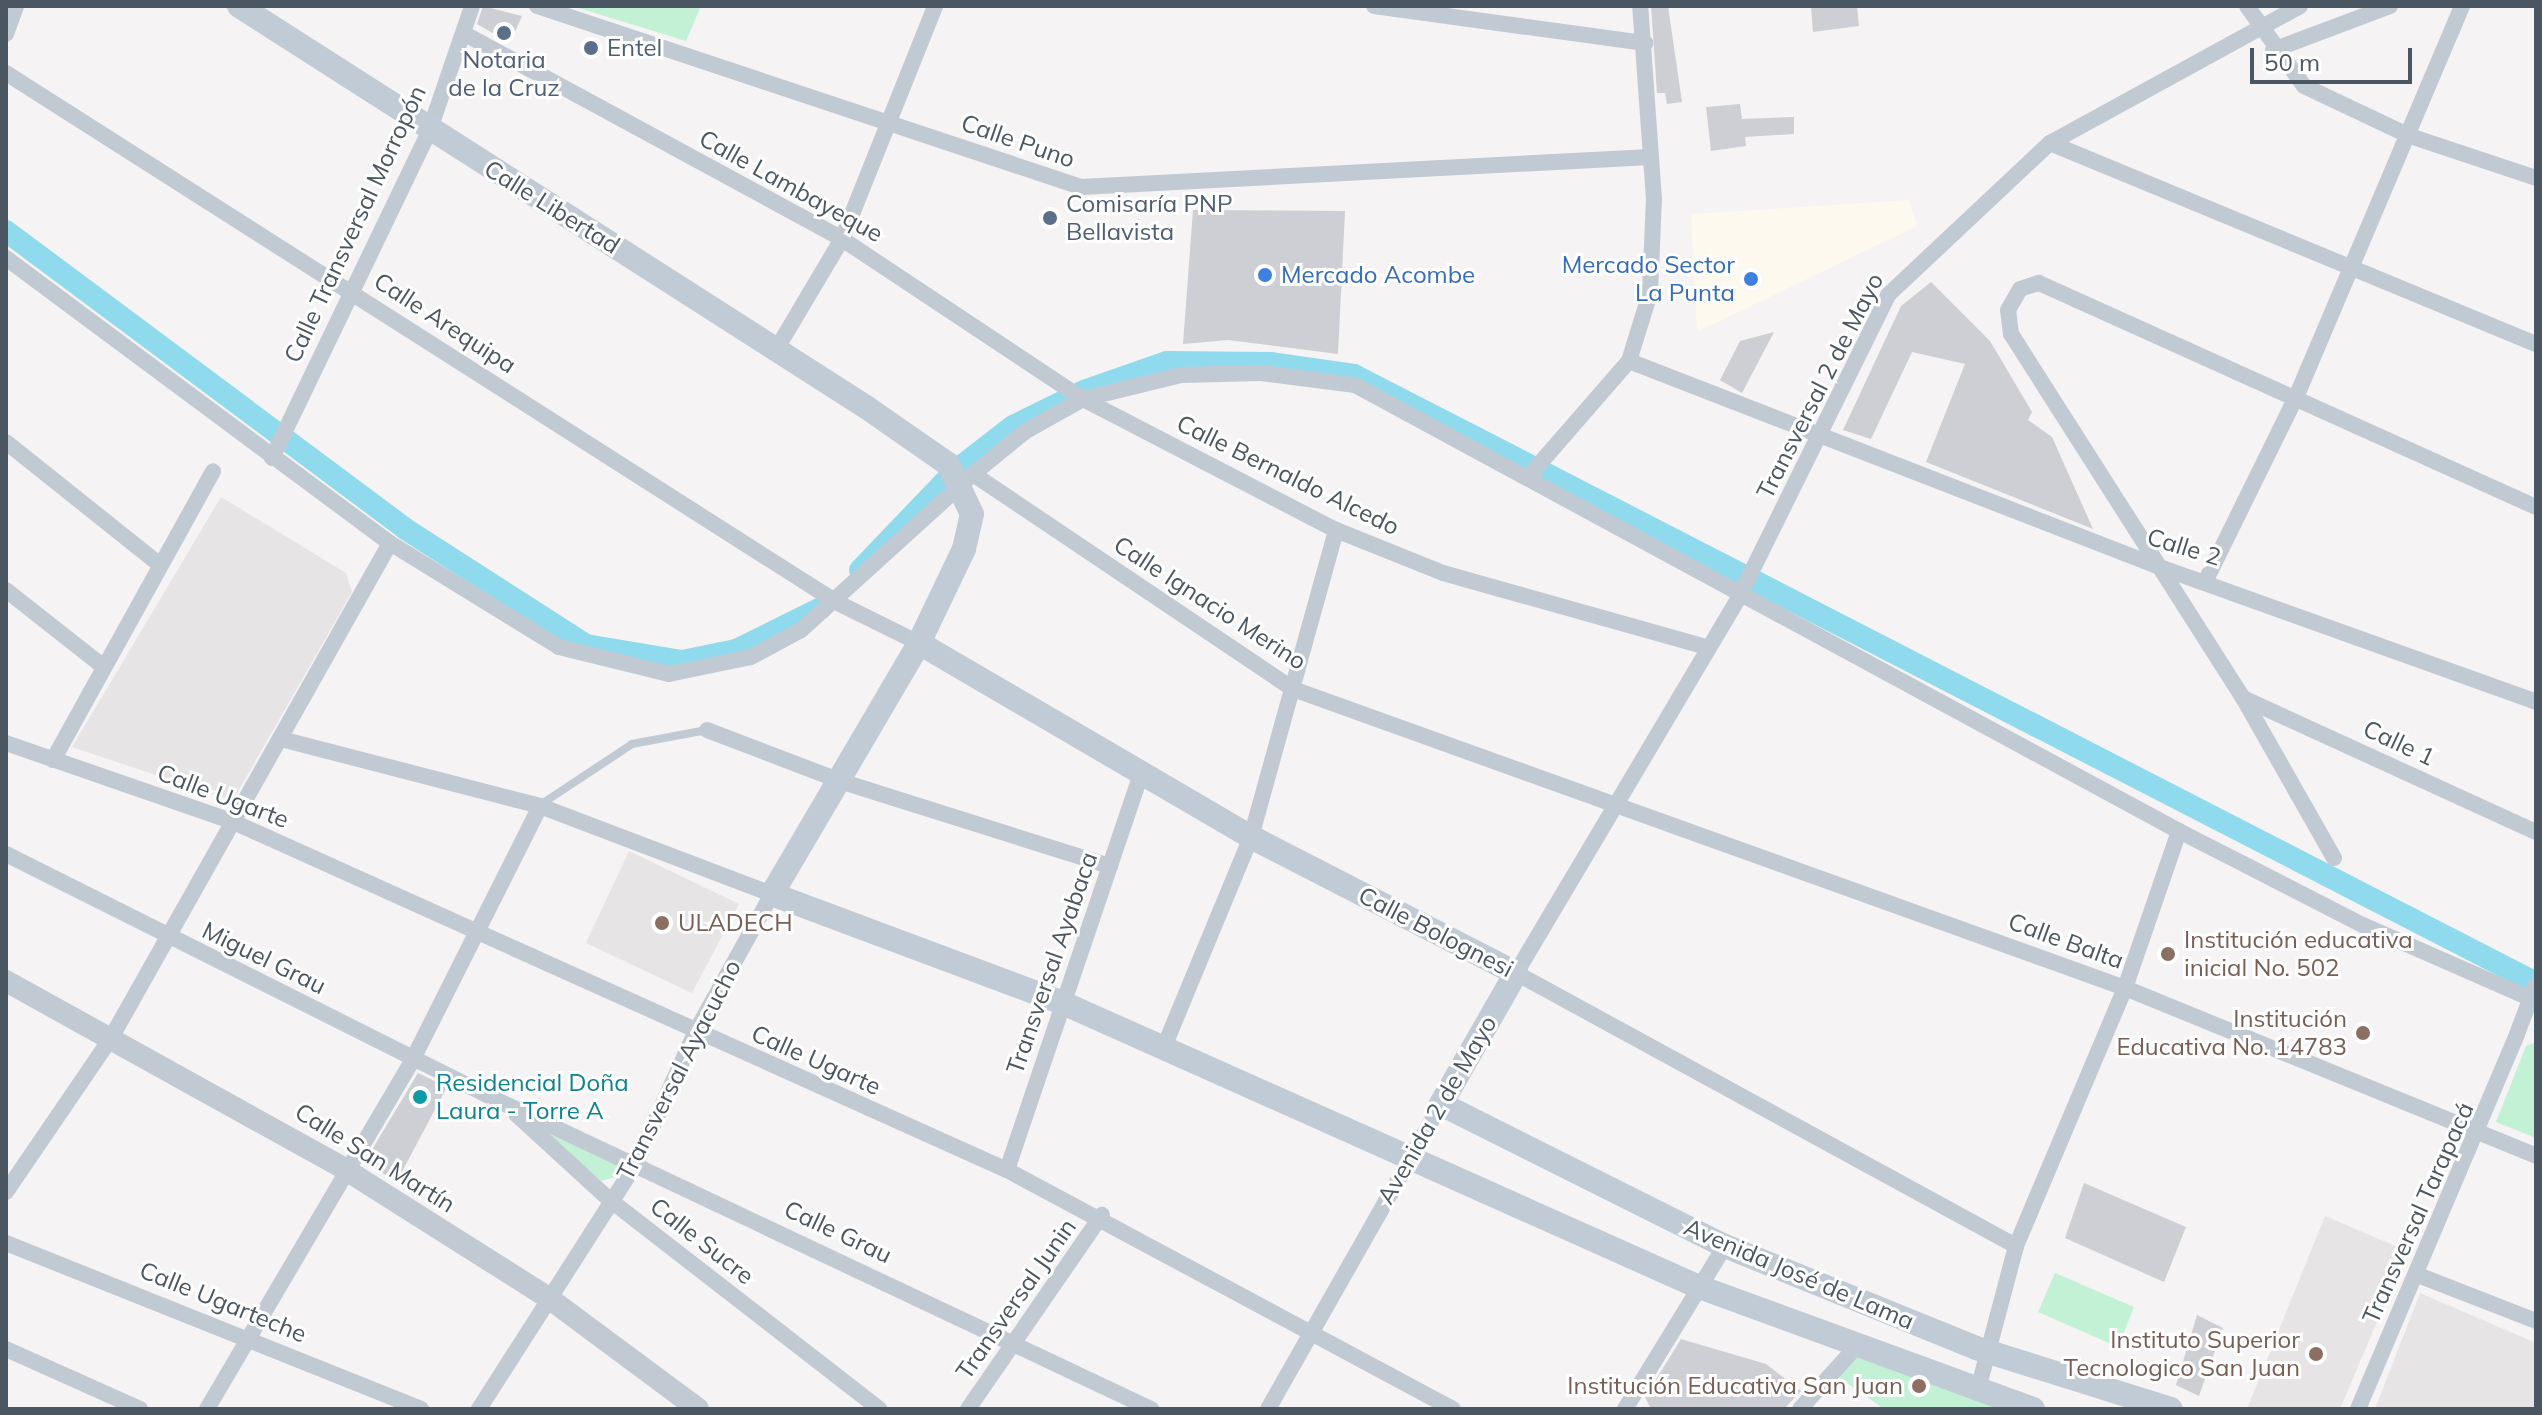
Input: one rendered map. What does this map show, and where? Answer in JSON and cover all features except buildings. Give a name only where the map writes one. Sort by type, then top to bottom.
[{"type":"main road","name":"Calle Libertad","points":[[239,6],[866,407],[948,464],[972,514],[964,549],[919,643]]},
{"type":"main road","name":"Calle Bolognesi","points":[[919,643],[1251,837],[1516,973]]},
{"type":"main road","name":"Transversal Ayacucho","points":[[772,894],[843,782],[919,643]]},
{"type":"main road","name":"Avenida José de Lama","points":[[772,894],[1063,1003],[1699,1287],[1977,1393],[2033,1409]]},
{"type":"main road","name":"Avenida 2 de Mayo","points":[[1441,1104],[1516,973]]},
{"type":"main road","name":"Avenida José de Lama","points":[[1441,1104],[1725,1246],[1983,1350],[2171,1409]]},
{"type":"street","points":[[6,34],[16,6]]},
{"type":"street","name":"Calle Transversal Morropón","points":[[272,458],[430,129],[472,6]]},
{"type":"street","name":"Calle Puno","points":[[537,6],[1081,187],[1650,157]]},
{"type":"street","points":[[776,350],[842,239],[935,6]]},
{"type":"street","points":[[1374,6],[1645,43]]},
{"type":"street","points":[[1529,476],[1629,361],[1650,293],[1654,199],[1640,6]]},
{"type":"street","points":[[2247,6],[2256,27],[2304,86],[2410,136],[2536,178]]},
{"type":"street","name":"Transversal 2 de Mayo","points":[[1707,647],[1741,593],[1888,295],[2050,143],[2256,27],[2300,6]]},
{"type":"street","points":[[2273,50],[2390,6]]},
{"type":"street","points":[[2207,578],[2297,395],[2355,265],[2462,6]]},
{"type":"street","name":"Calle Lambayeque","points":[[463,33],[842,239],[1083,399]]},
{"type":"street","name":"Calle Arequipa","points":[[6,73],[858,613]]},
{"type":"street","points":[[2050,143],[2355,265],[2536,344]]},
{"type":"street","points":[[6,258],[390,543],[559,647],[669,674],[751,657],[838,603],[973,474],[1026,431],[1083,399],[1181,375],[1261,373],[1355,385],[1529,476],[2179,831],[2363,925],[2536,1001]]},
{"type":"street","points":[[2334,858],[2243,698],[2011,334],[2008,310],[2020,289],[2039,283],[2297,395],[2536,507]]},
{"type":"street","name":"Calle 2","points":[[1629,361],[2157,566],[2207,578],[2536,702]]},
{"type":"street","name":"Calle Bernaldo Alcedo","points":[[1083,399],[1336,530],[1443,573],[1707,647]]},
{"type":"street","points":[[6,442],[159,564]]},
{"type":"street","points":[[53,760],[100,664],[213,471]]},
{"type":"street","name":"Calle Ignacio Merino","points":[[973,474],[1293,689],[1618,801]]},
{"type":"street","points":[[1164,1047],[1251,837],[1336,530]]},
{"type":"street","points":[[6,1192],[111,1038],[390,543]]},
{"type":"street","points":[[6,590],[100,664]]},
{"type":"street","name":"Calle Bolognesi","points":[[858,613],[919,643]]},
{"type":"street","name":"Avenida 2 de Mayo","points":[[1516,973],[1707,647]]},
{"type":"street","name":"Calle 1","points":[[2243,698],[2536,832]]},
{"type":"street","points":[[707,730],[843,782],[1110,866]]},
{"type":"street","points":[[281,739],[540,806],[772,894]]},
{"type":"street","name":"Calle Ugarte","points":[[6,743],[231,821],[475,928],[695,1033],[1007,1170],[1102,1215],[1307,1335],[1453,1409]]},
{"type":"street","name":"Transversal Ayabaca","points":[[1007,1170],[1142,772]]},
{"type":"street","name":"Calle Balta","points":[[1618,801],[2125,988],[2536,1156]]},
{"type":"street","points":[[207,1409],[343,1168],[414,1057],[475,928],[540,806]]},
{"type":"street","points":[[1977,1393],[1983,1350],[2016,1246],[2125,988],[2179,831]]},
{"type":"street","name":"Miguel Grau","points":[[6,854],[167,938],[503,1103]]},
{"type":"street","name":"Transversal Ayacucho","points":[[479,1409],[635,1165],[695,1033],[772,894]]},
{"type":"street","name":"Calle Bolognesi","points":[[1516,973],[2016,1246]]},
{"type":"street","name":"Calle San Martín","points":[[6,981],[343,1168],[550,1299],[698,1409]]},
{"type":"street","name":"Transversal Tarapacá","points":[[2358,1409],[2481,1133],[2536,984]]},
{"type":"street","name":"Calle Grau","points":[[503,1103],[1021,1342],[1151,1409]]},
{"type":"street","name":"Calle Sucre","points":[[503,1103],[610,1200],[879,1409]]},
{"type":"street","name":"Avenida 2 de Mayo","points":[[1268,1409],[1307,1335],[1441,1104]]},
{"type":"street","name":"Transversal Junin","points":[[968,1409],[1021,1342],[1102,1215]]},
{"type":"street","name":"Calle Ugarteche","points":[[6,1243],[247,1336],[421,1409]]},
{"type":"street","points":[[1625,1409],[1725,1246]]},
{"type":"street","points":[[2418,1275],[2536,1321]]},
{"type":"street","points":[[1800,1409],[1856,1347]]},
{"type":"street","points":[[6,1349],[140,1409]]},
{"type":"lane","points":[[540,806],[632,744],[707,730]]},
{"type":"shaded area","name":"Mercado Sector La Punta","points":[[1909,200],[1917,226],[1697,332],[1691,214]]},
{"type":"shaded area","points":[[221,497],[346,573],[352,592],[236,795],[225,798],[72,747]]},
{"type":"shaded area","name":"ULADECH","points":[[629,851],[739,904],[692,993],[586,943]]},
{"type":"shaded area","name":"Instituto Superior Tecnologico San Juan","points":[[2325,1216],[2407,1251],[2340,1409],[2247,1409]]},
{"type":"shaded area","points":[[2420,1293],[2536,1343],[2536,1409],[2375,1409]]},
{"type":"green space","points":[[572,6],[701,6],[686,41]]},
{"type":"green space","points":[[2536,1042],[2536,1138],[2496,1122],[2526,1046]]},
{"type":"green space","points":[[543,1131],[618,1165],[616,1177],[601,1181]]},
{"type":"green space","points":[[2055,1273],[2134,1307],[2118,1347],[2038,1312]]},
{"type":"green space","points":[[1856,1347],[1997,1409],[1884,1409],[1834,1374]]},
{"type":"waterway","points":[[6,231],[404,528],[586,645],[682,661],[736,650],[821,608]]},
{"type":"waterway","points":[[860,570],[955,471],[1013,426],[1084,391],[1167,362],[1270,363],[1354,375],[2536,983]]},
{"type":"place","name":"Notaria de la Cruz","points":[[504,33]]},
{"type":"place","name":"Entel","points":[[591,48]]},
{"type":"place","name":"Comisaría PNP Bellavista","points":[[1050,218]]},
{"type":"place","name":"Mercado Acombe","points":[[1265,275]]},
{"type":"place","name":"Mercado Sector La Punta","points":[[1751,279]]},
{"type":"place","name":"ULADECH","points":[[662,923]]},
{"type":"place","name":"Institución educativa inicial No. 502","points":[[2168,954]]},
{"type":"place","name":"Institución Educativa No. 14783","points":[[2363,1033]]},
{"type":"place","name":"Residencial Doña Laura - Torre A","points":[[420,1097]]},
{"type":"place","name":"Instituto Superior Tecnologico San Juan","points":[[2316,1354]]},
{"type":"place","name":"Institución Educativa San Juan","points":[[1919,1386]]}]
